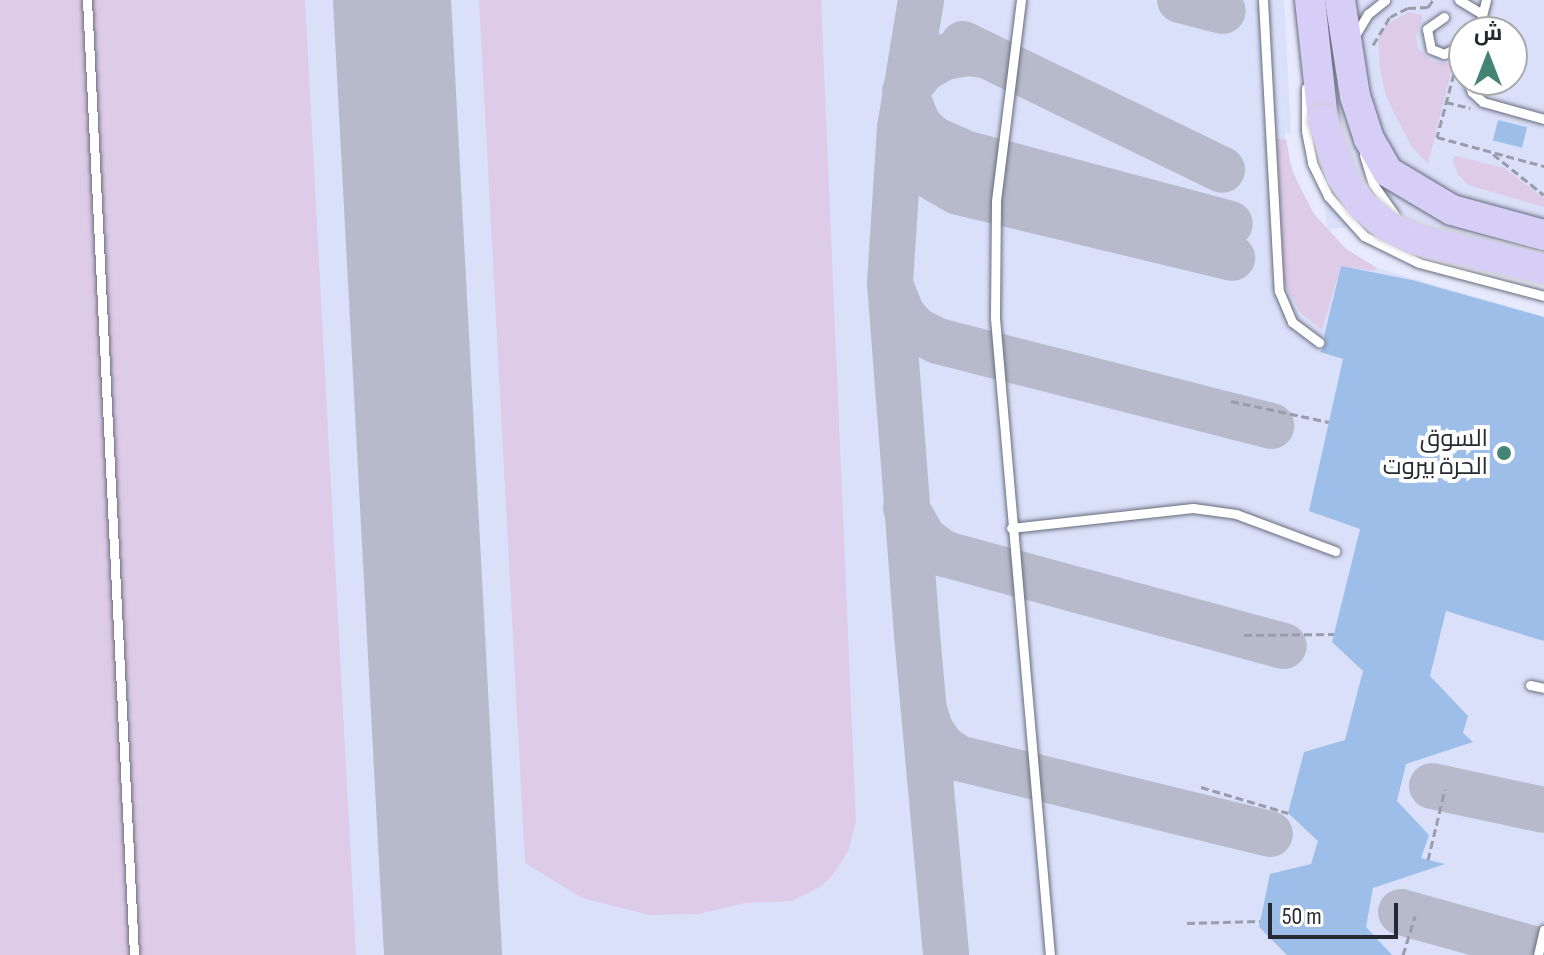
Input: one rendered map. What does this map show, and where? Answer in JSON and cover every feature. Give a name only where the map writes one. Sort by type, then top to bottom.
[{"type":"main road","points":[[1310,0],[1315,50],[1314,125],[1341,175],[1362,205],[1387,226],[1417,240],[1544,269]]},
{"type":"main road","points":[[1340,0],[1360,53],[1355,96],[1369,139],[1388,172],[1452,210],[1544,235]]},
{"type":"lane","points":[[87,0],[134,955]]},
{"type":"lane","points":[[1021,0],[996,201],[995,318],[1050,955]]},
{"type":"lane","points":[[1263,0],[1279,291],[1292,322],[1319,342]]},
{"type":"lane","points":[[1360,53],[1360,24],[1385,0]]},
{"type":"lane","points":[[1459,0],[1482,14],[1486,0]]},
{"type":"lane","points":[[1444,17],[1427,29],[1431,49],[1444,54],[1448,52]]},
{"type":"lane","points":[[1355,96],[1368,171],[1380,197],[1402,221],[1429,239],[1544,269]]},
{"type":"lane","points":[[1476,96],[1483,102],[1544,119]]},
{"type":"lane","points":[[1314,125],[1319,180],[1338,210],[1364,236],[1419,263],[1544,296]]},
{"type":"lane","points":[[1011,528],[1193,508],[1236,514],[1335,551]]},
{"type":"lane","points":[[1530,685],[1544,688]]},
{"type":"lane","points":[[1538,955],[1544,930]]},
{"type":"path","points":[[1360,53],[1390,17],[1408,8],[1428,7],[1433,0]]},
{"type":"path","points":[[1448,96],[1437,137],[1544,166]]},
{"type":"path","points":[[1490,151],[1544,195]]},
{"type":"path","points":[[1231,401],[1329,422]]},
{"type":"path","points":[[1244,635],[1334,634]]},
{"type":"path","points":[[1201,787],[1288,813]]},
{"type":"path","points":[[1428,860],[1445,789]]},
{"type":"path","points":[[1403,955],[1415,916]]},
{"type":"path","points":[[1187,923],[1260,921]]},
{"type":"shaded area","points":[[0,0],[305,0],[356,955],[0,955]]},
{"type":"shaded area","points":[[70,0],[1284,0],[1291,133],[1285,133],[1288,157],[1305,200],[1323,227],[1346,249],[1377,268],[1544,317],[1544,955],[121,955]]},
{"type":"shaded area","points":[[479,0],[821,0],[856,822],[848,851],[832,876],[820,887],[792,901],[745,903],[698,914],[650,915],[582,898],[525,863]]},
{"type":"shaded area","points":[[1306,0],[1544,0],[1544,260],[1400,223],[1327,229]]},
{"type":"shaded area","points":[[1408,12],[1423,15],[1416,36],[1418,48],[1431,61],[1448,63],[1448,84],[1428,164],[1412,147],[1385,93],[1378,39],[1384,27]]},
{"type":"shaded area","points":[[1277,139],[1286,139],[1292,171],[1314,214],[1346,249],[1377,268],[1374,271],[1341,266],[1322,330],[1301,313],[1284,283]]},
{"type":"shaded area","points":[[1456,156],[1504,168],[1544,198],[1544,207],[1468,185],[1458,174],[1452,159]]},
{"type":"building","points":[[1498,120],[1527,127],[1522,148],[1493,140]]},
{"type":"building","points":[[1341,266],[1412,280],[1544,317],[1544,641],[1446,611],[1430,676],[1468,716],[1463,733],[1473,742],[1406,764],[1397,801],[1429,835],[1421,858],[1445,864],[1373,888],[1366,927],[1392,955],[1287,955],[1259,927],[1270,874],[1311,864],[1318,841],[1288,813],[1304,752],[1345,740],[1363,671],[1332,642],[1360,529],[1309,511],[1343,359],[1320,352],[1326,344],[1324,336]]},
{"type":"taxiway","points":[[921,0],[900,128],[890,283],[946,955]]},
{"type":"taxiway","points":[[1180,0],[1223,11]]},
{"type":"taxiway","points":[[963,44],[1222,170]]},
{"type":"taxiway","points":[[984,55],[967,53],[944,57],[923,69],[905,92],[918,125],[933,139],[964,153],[1230,224]]},
{"type":"taxiway","points":[[900,128],[907,154],[916,168],[958,192],[1232,258]]},
{"type":"taxiway","points":[[891,287],[903,316],[916,330],[938,341],[1271,426]]},
{"type":"taxiway","points":[[906,508],[924,539],[945,554],[1284,646]]},
{"type":"taxiway","points":[[924,710],[930,729],[942,747],[958,758],[1270,834]]},
{"type":"taxiway","points":[[1432,786],[1544,810]]},
{"type":"taxiway","points":[[1401,912],[1544,952]]},
{"type":"runway","points":[[392,0],[443,955]]},
{"type":"place","name":"السوق الحرة بيروت","points":[[1504,453]]}]
